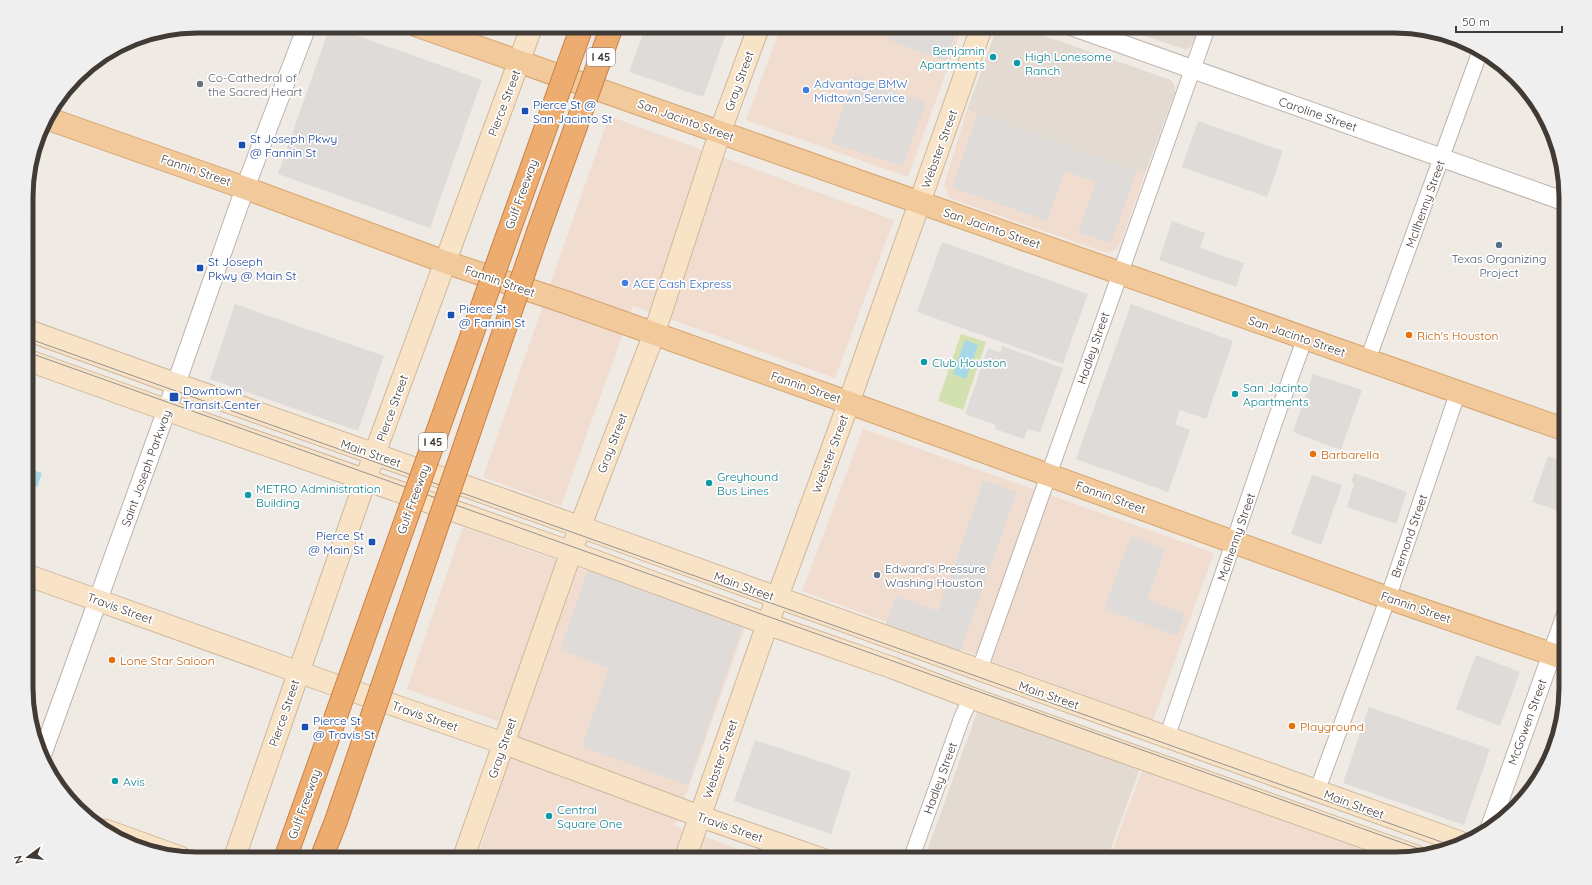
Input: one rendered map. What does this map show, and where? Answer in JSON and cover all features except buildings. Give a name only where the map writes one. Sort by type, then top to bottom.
[{"type":"highway","name":"Gulf Freeway","points":[[287,852],[580,33]]},
{"type":"highway","name":"I 45","points":[[324,852],[539,229],[609,33]]},
{"type":"main road","name":"San Jacinto Street","points":[[438,33],[1368,359],[1559,428]]},
{"type":"main road","name":"Pierce Street","points":[[236,852],[375,454],[530,33]]},
{"type":"main road","name":"Gray Street","points":[[465,852],[580,527],[654,334],[720,132],[756,33]]},
{"type":"main road","name":"Webster Street","points":[[686,852],[767,624],[849,402],[980,33]]},
{"type":"main road","name":"Fannin Street","points":[[52,120],[245,188],[445,262],[849,402],[1388,598],[1558,656]]},
{"type":"main road","name":"Main Street","points":[[33,332],[1167,736],[1456,841]]},
{"type":"main road","points":[[33,362],[571,552],[767,624],[893,668],[971,698],[1405,852]]},
{"type":"main road","name":"Travis Street","points":[[33,577],[298,672],[503,743],[699,816],[802,852]]},
{"type":"street","name":"Saint Joseph Parkway","points":[[44,749],[245,188],[304,33]]},
{"type":"street","name":"Caroline Street","points":[[1090,33],[1559,199]]},
{"type":"street","name":"Hadley Street","points":[[979,670],[1206,33]]},
{"type":"street","name":"McIlhenny Street","points":[[1368,359],[1478,56]]},
{"type":"street","name":"McIlhenny Street","points":[[1167,736],[1305,338]]},
{"type":"street","name":"Bremond Street","points":[[1318,791],[1388,598],[1458,392]]},
{"type":"street","name":"McGowen Street","points":[[1492,820],[1558,656]]},
{"type":"street","name":"Hadley Street","points":[[914,852],[962,717],[971,698]]},
{"type":"shaded area","points":[[328,33],[350,33],[482,80],[430,228],[278,174]]},
{"type":"shaded area","points":[[643,33],[726,33],[703,97],[629,72]]},
{"type":"shaded area","points":[[778,33],[960,33],[908,177],[746,120]]},
{"type":"shaded area","points":[[890,33],[956,33],[946,61],[888,40]]},
{"type":"shaded area","points":[[995,33],[1036,33],[1171,80],[1175,86],[1175,93],[1145,173],[967,110]]},
{"type":"shaded area","points":[[1135,33],[1197,33],[1193,43],[1187,50]]},
{"type":"shaded area","points":[[854,77],[926,103],[903,166],[831,143]]},
{"type":"shaded area","points":[[967,110],[1145,173],[1121,242],[1115,250],[1109,252],[1101,251],[949,197],[944,185]]},
{"type":"shaded area","points":[[978,113],[1137,171],[1111,243],[1078,232],[1096,182],[1065,171],[1047,221],[952,187]]},
{"type":"shaded area","points":[[609,116],[894,220],[835,378],[633,306],[561,506],[483,477]]},
{"type":"shaded area","points":[[1198,121],[1283,151],[1267,197],[1182,167]]},
{"type":"shaded area","points":[[1172,221],[1205,233],[1200,248],[1244,263],[1236,287],[1159,260]]},
{"type":"shaded area","points":[[942,242],[1088,294],[1063,364],[917,312]]},
{"type":"shaded area","points":[[235,304],[384,356],[358,431],[210,379]]},
{"type":"shaded area","points":[[1131,304],[1233,341],[1206,419],[1180,410],[1175,424],[1190,430],[1168,492],[1076,459]]},
{"type":"shaded area","points":[[1002,346],[1063,368],[1040,433],[1028,429],[1024,439],[995,429],[996,425],[965,414],[988,348],[1000,352]]},
{"type":"shaded area","points":[[1313,374],[1362,390],[1341,450],[1293,432]]},
{"type":"shaded area","points":[[863,429],[1214,553],[1153,720],[802,591]]},
{"type":"shaded area","points":[[1548,456],[1559,460],[1559,511],[1532,502]]},
{"type":"shaded area","points":[[1354,473],[1407,492],[1396,524],[1347,507],[1354,484],[1351,482]]},
{"type":"shaded area","points":[[1312,475],[1342,485],[1321,545],[1291,534]]},
{"type":"shaded area","points":[[984,480],[1017,492],[960,652],[885,626],[896,596],[938,611]]},
{"type":"shaded area","points":[[463,527],[745,627],[675,826],[747,852],[479,852],[520,729],[407,689]]},
{"type":"shaded area","points":[[1131,536],[1165,549],[1147,600],[1185,614],[1177,636],[1104,609]]},
{"type":"shaded area","points":[[588,570],[743,625],[688,785],[582,747],[609,668],[560,650]]},
{"type":"shaded area","points":[[1476,655],[1520,672],[1500,726],[1456,709]]},
{"type":"shaded area","points":[[979,707],[1141,766],[1110,852],[927,852]]},
{"type":"shaded area","points":[[1369,707],[1490,749],[1464,825],[1343,783]]},
{"type":"shaded area","points":[[755,740],[851,772],[831,834],[734,801]]},
{"type":"shaded area","points":[[1143,768],[1386,852],[1112,852]]},
{"type":"green space","points":[[961,334],[986,342],[963,410],[938,401]]},
{"type":"water","points":[[965,340],[978,345],[966,379],[953,374]]},
{"type":"water","points":[[33,470],[42,473],[37,487],[33,485]]},
{"type":"tram line","points":[[33,340],[1446,844]]},
{"type":"tram line","points":[[33,354],[1422,850]]},
{"type":"place","name":"Benjamin Apartments","points":[[993,57]]},
{"type":"place","name":"High Lonesome Ranch","points":[[1017,63]]},
{"type":"place","name":"Co-Cathedral of the Sacred Heart","points":[[200,84]]},
{"type":"place","name":"Advantage BMW Midtown Service","points":[[806,90]]},
{"type":"place","name":"Pierce St @ San Jacinto St","points":[[525,111]]},
{"type":"place","name":"St Joseph Pkwy @ Fannin St","points":[[242,145]]},
{"type":"place","name":"Texas Organizing Project","points":[[1499,245]]},
{"type":"place","name":"St Joseph Pkwy @ Main St","points":[[200,268]]},
{"type":"place","name":"ACE Cash Express","points":[[625,283]]},
{"type":"place","name":"Pierce St @ Fannin St","points":[[451,315]]},
{"type":"place","name":"Rich's Houston","points":[[1409,335]]},
{"type":"place","name":"Club Houston","points":[[924,362]]},
{"type":"place","name":"San Jacinto Apartments","points":[[1235,394]]},
{"type":"place","name":"Downtown Transit Center","points":[[174,397]]},
{"type":"place","name":"Barbarella","points":[[1313,454]]},
{"type":"place","name":"Greyhound Bus Lines","points":[[709,483]]},
{"type":"place","name":"METRO Administration Building","points":[[248,495]]},
{"type":"place","name":"Pierce St @ Main St","points":[[372,542]]},
{"type":"place","name":"Edward’s Pressure Washing Houston","points":[[877,575]]},
{"type":"place","name":"Lone Star Saloon","points":[[112,660]]},
{"type":"place","name":"Playground","points":[[1292,726]]},
{"type":"place","name":"Pierce St @ Travis St","points":[[305,727]]},
{"type":"place","name":"Avis","points":[[115,781]]},
{"type":"place","name":"Central Square One","points":[[549,816]]}]
